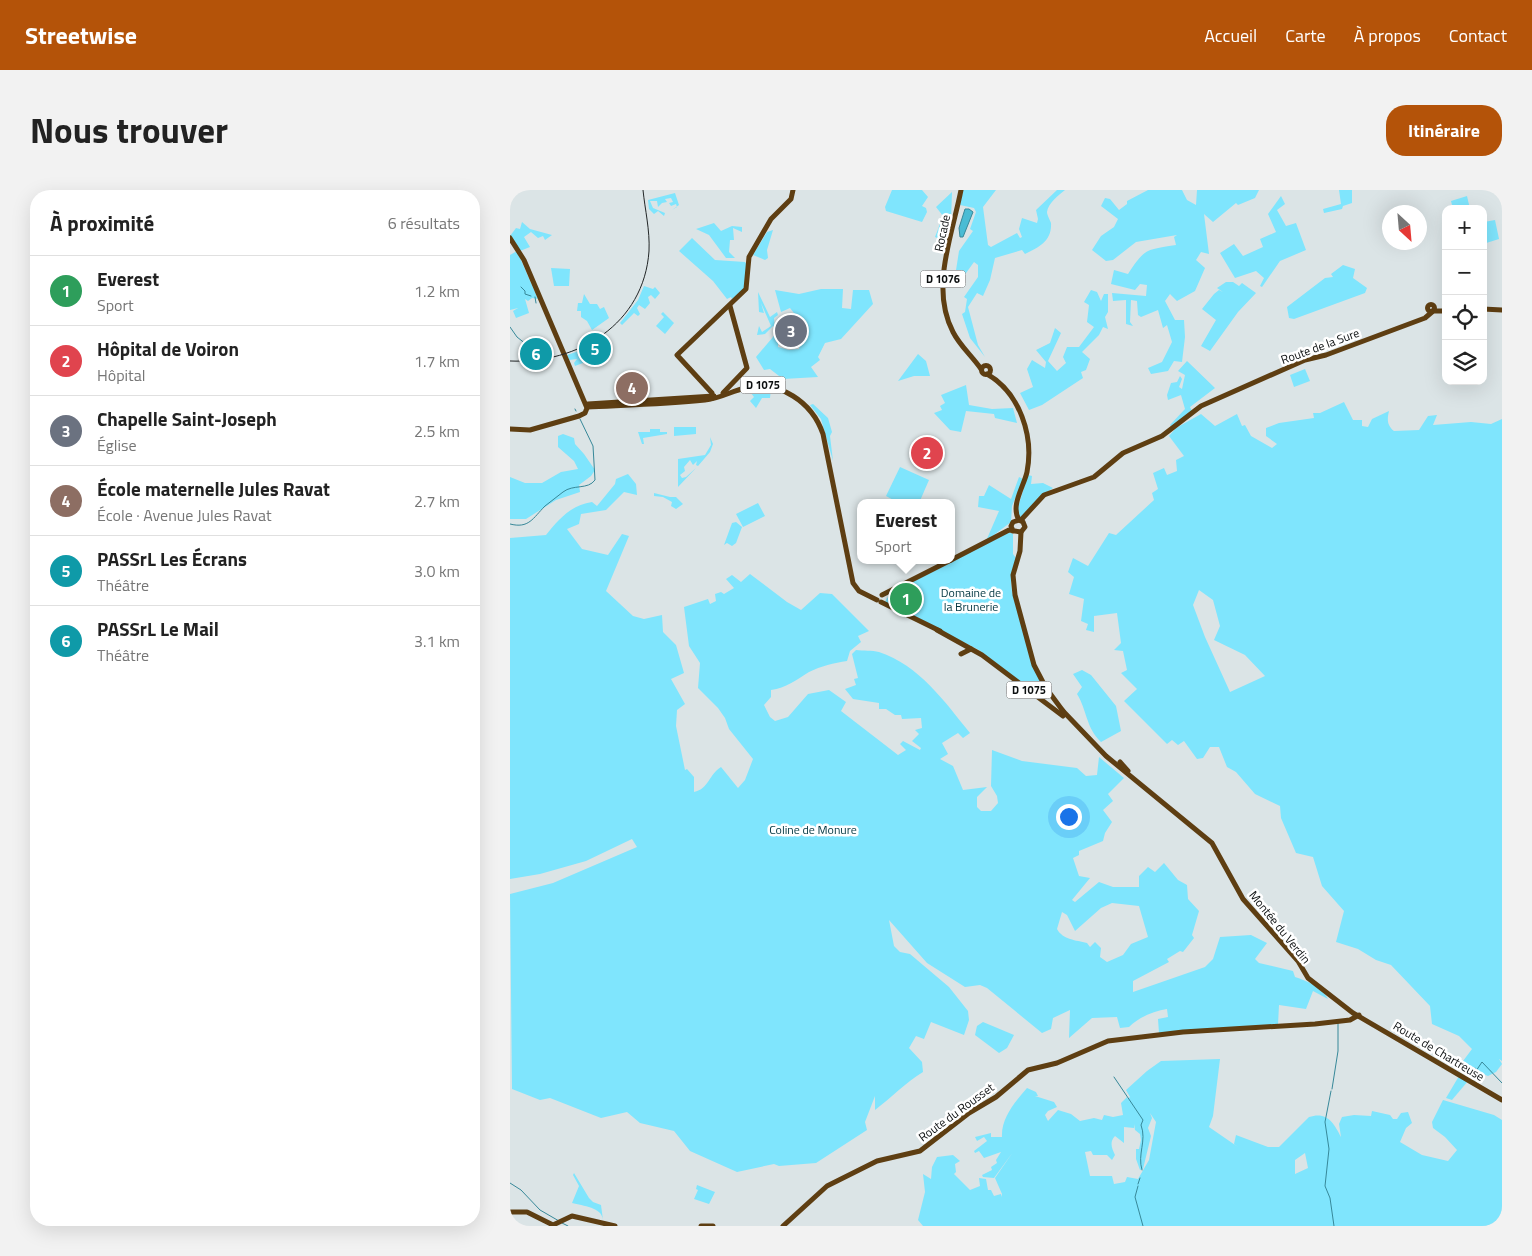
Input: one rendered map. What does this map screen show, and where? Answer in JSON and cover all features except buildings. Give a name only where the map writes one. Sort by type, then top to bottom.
[{"type":"main road","points":[[717,395],[677,355],[729,308],[746,289],[748,258],[771,218],[791,199],[793,190]]},
{"type":"main road","name":"Rocade","points":[[961,190],[944,272],[943,298],[953,332],[982,367],[983,374],[989,373],[1012,398],[1026,428],[1028,459],[1016,508],[1018,522]]},
{"type":"main road","points":[[510,239],[524,260],[561,345],[571,376],[585,408]]},
{"type":"main road","points":[[510,429],[534,429],[594,403],[667,401],[717,395],[747,369],[729,308]]},
{"type":"main road","points":[[1487,309],[1502,310]]},
{"type":"main road","name":"Route de la Sure","points":[[1018,522],[1035,504],[1051,492],[1094,477],[1122,453],[1162,436],[1196,408],[1224,394],[1304,361],[1326,355],[1423,319],[1432,310],[1442,311]]},
{"type":"main road","points":[[564,357],[577,384],[585,408]]},
{"type":"main road","points":[[571,376],[577,384]]},
{"type":"main road","name":"D 1075","points":[[717,395],[749,385],[765,385],[782,389],[801,399],[813,412],[821,426],[853,576],[859,591],[870,598],[882,600],[937,630],[965,649]]},
{"type":"main road","points":[[585,408],[618,403]]},
{"type":"main road","points":[[1017,532],[1018,522]]},
{"type":"main road","points":[[1018,522],[1018,555],[1013,575],[1014,589],[1030,652],[1042,681],[1062,710]]},
{"type":"main road","points":[[990,540],[1018,522]]},
{"type":"main road","points":[[955,558],[1009,530],[1017,532]]},
{"type":"main road","points":[[882,600],[893,590],[943,564]]},
{"type":"main road","name":"D 1075","points":[[937,630],[1061,714],[1107,759],[1148,791]]},
{"type":"main road","name":"D 1075","points":[[1062,710],[1079,731]]},
{"type":"main road","name":"D 1075","points":[[1062,710],[1099,750],[1148,791]]},
{"type":"main road","points":[[1120,762],[1134,779]]},
{"type":"main road","name":"Montée du Verdin","points":[[1148,791],[1212,844],[1245,901],[1298,961],[1308,978],[1343,1006]]},
{"type":"main road","name":"Route de Chartreuse","points":[[1343,1006],[1502,1100]]},
{"type":"main road","name":"Route du Rousset","points":[[783,1226],[827,1186],[877,1161],[920,1151],[969,1112],[996,1097],[1028,1070],[1060,1062],[1108,1041],[1151,1035],[1315,1024],[1357,1016]]},
{"type":"main road","points":[[510,1212],[527,1212],[553,1225],[572,1216],[615,1226]]},
{"type":"main road","points":[[701,1226],[713,1226]]},
{"type":"green space","points":[[892,190],[922,190],[928,197],[922,206],[926,208],[927,212],[922,222],[886,211],[885,207]]},
{"type":"green space","points":[[963,190],[996,190],[983,207],[988,245],[991,247],[1017,233],[1020,238],[1022,237],[1019,229],[1022,218],[1037,223],[1036,210],[1057,190],[1065,190],[1049,205],[1047,213],[1051,229],[1044,243],[1025,254],[1022,250],[995,258],[990,280],[983,296],[977,293],[968,307],[978,345],[985,357],[970,338],[962,314],[965,312],[967,299],[964,297],[978,277],[978,265],[974,262],[961,280],[954,283],[959,251],[973,231],[970,229],[976,212],[974,208],[960,205]]},
{"type":"green space","points":[[1148,190],[1182,190],[1187,200],[1196,205],[1197,190],[1259,190],[1255,198],[1238,205],[1236,203],[1213,222],[1204,214],[1209,254],[1201,252],[1196,260],[1205,268],[1195,291],[1177,301],[1170,294],[1165,301],[1175,320],[1184,320],[1185,337],[1182,362],[1174,361],[1168,371],[1151,374],[1148,368],[1162,362],[1172,342],[1167,325],[1163,328],[1158,310],[1141,317],[1138,315],[1137,301],[1131,300],[1130,322],[1133,326],[1126,324],[1126,300],[1113,301],[1112,293],[1146,296],[1147,285],[1140,284],[1135,290],[1111,284],[1114,270],[1128,274],[1138,259],[1147,252],[1176,245],[1174,237],[1177,235],[1136,242],[1113,260],[1106,261],[1092,250],[1101,236],[1114,227],[1118,219],[1101,206],[1105,198],[1110,199],[1119,210],[1127,204],[1127,201]]},
{"type":"green space","points":[[1339,190],[1352,190],[1352,203],[1343,206],[1342,209],[1324,213],[1323,209],[1341,204]]},
{"type":"green space","points":[[952,192],[951,221],[945,241],[935,237],[943,216],[936,207]]},
{"type":"green space","points":[[675,193],[679,205],[677,207],[676,204],[671,206],[669,203],[673,202],[671,198],[665,199],[667,202],[662,203],[658,207],[657,201],[650,201],[653,208],[665,213],[664,216],[658,211],[654,214],[649,209],[648,200]]},
{"type":"green space","points":[[1281,196],[1285,204],[1277,210],[1286,226],[1296,223],[1306,250],[1280,261],[1262,287],[1260,286],[1264,278],[1256,271],[1235,278],[1220,253],[1234,244],[1243,256],[1263,247],[1260,239],[1276,232],[1268,214]]},
{"type":"green space","points":[[1467,196],[1469,205],[1452,205],[1451,201]]},
{"type":"green space","points":[[1495,220],[1499,239],[1487,243],[1487,236],[1487,221]]},
{"type":"green space","points":[[522,222],[530,229],[552,235],[545,240],[543,236],[538,238],[531,232],[524,237],[530,247],[520,251],[510,236],[516,228],[520,229]]},
{"type":"green space","points":[[714,223],[721,231],[732,226],[742,227],[742,232],[733,228],[734,240],[730,240],[729,252],[735,258],[726,258],[709,235],[696,229]]},
{"type":"green space","points":[[773,230],[767,250],[768,258],[765,260],[753,255],[767,232]]},
{"type":"green space","points":[[692,238],[715,260],[745,262],[747,265],[744,290],[732,299],[731,297],[727,299],[713,281],[679,251]]},
{"type":"green space","points":[[517,251],[538,299],[532,298],[528,301],[525,299],[529,313],[516,318],[513,311],[518,308],[510,310],[510,255]]},
{"type":"green space","points":[[1343,265],[1355,269],[1353,278],[1367,288],[1365,293],[1294,319],[1289,318],[1287,307],[1325,278],[1333,277],[1331,274]]},
{"type":"green space","points":[[551,268],[570,269],[569,286],[554,286]]},
{"type":"green space","points":[[1226,282],[1233,282],[1239,286],[1242,283],[1256,293],[1238,312],[1210,351],[1201,346],[1216,320],[1202,309],[1214,294],[1219,290],[1223,292],[1217,288]]},
{"type":"green space","points":[[644,286],[653,289],[655,287],[660,293],[655,299],[651,295],[648,297],[650,303],[645,309],[639,305],[637,308],[640,314],[638,316],[634,313],[622,325],[620,323],[638,300]]},
{"type":"green space","points":[[821,289],[843,289],[842,308],[851,309],[853,290],[869,290],[873,304],[841,339],[825,343],[818,357],[820,360],[811,367],[818,377],[783,379],[770,369],[764,370],[756,357],[778,331],[778,347],[789,350],[799,349],[803,335],[797,333],[797,317],[790,308],[781,312],[775,290],[799,294]]},
{"type":"green space","points":[[1091,290],[1097,292],[1101,301],[1104,294],[1108,294],[1108,312],[1105,317],[1108,329],[1103,327],[1099,335],[1082,352],[1090,359],[1086,370],[1081,372],[1083,378],[1042,405],[1029,410],[1020,393],[1033,387],[1027,369],[1032,360],[1045,368],[1046,362],[1036,350],[1050,343],[1055,328],[1061,333],[1048,361],[1057,371],[1066,363],[1063,357],[1067,347],[1079,347],[1094,327],[1087,322],[1089,305],[1084,302]]},
{"type":"green space","points":[[758,292],[770,317],[777,312],[778,315],[774,318],[775,330],[773,326],[765,334],[757,335],[759,326],[762,332],[771,326],[761,303],[764,313],[759,312]]},
{"type":"green space","points":[[584,294],[590,304],[597,304],[600,309],[604,307],[609,318],[592,330],[587,321],[581,317],[581,311],[577,311],[578,303],[582,303]]},
{"type":"green space","points":[[663,312],[674,323],[665,334],[656,326],[664,317],[661,314]]},
{"type":"green space","points":[[582,350],[588,361],[575,366],[574,363],[577,359],[569,360],[567,355]]},
{"type":"green space","points":[[918,354],[926,361],[930,376],[914,376],[898,381]]},
{"type":"green space","points":[[1187,361],[1215,388],[1190,407],[1192,411],[1172,428],[1170,425],[1185,409],[1181,395],[1168,400],[1167,395],[1171,383],[1177,382],[1180,376],[1182,379],[1179,387],[1182,389],[1185,375],[1178,371]]},
{"type":"green space","points":[[1305,369],[1310,381],[1294,387],[1290,375]]},
{"type":"green space","points":[[966,385],[969,405],[992,409],[1013,408],[1017,423],[995,418],[994,414],[966,411],[961,432],[950,430],[934,413],[942,410],[940,406],[945,403],[941,395]]},
{"type":"green space","points":[[747,388],[771,389],[770,398],[762,398],[756,408],[750,401],[754,397]]},
{"type":"green space","points":[[1344,402],[1353,420],[1362,420],[1362,426],[1368,427],[1372,419],[1389,411],[1388,422],[1394,431],[1419,430],[1428,416],[1437,415],[1433,425],[1471,422],[1491,424],[1502,419],[1502,1061],[1499,1059],[1502,1064],[1496,1072],[1488,1076],[1474,1070],[1463,1061],[1472,1049],[1459,1036],[1432,1024],[1430,1006],[1391,965],[1376,960],[1358,949],[1336,942],[1344,911],[1322,886],[1313,857],[1296,853],[1281,818],[1280,806],[1255,794],[1236,772],[1227,767],[1219,747],[1210,747],[1203,758],[1197,759],[1184,741],[1178,745],[1172,740],[1167,744],[1124,701],[1137,689],[1121,673],[1127,670],[1123,651],[1114,650],[1121,643],[1117,613],[1094,616],[1094,632],[1086,630],[1088,624],[1081,621],[1084,599],[1069,594],[1074,577],[1068,572],[1073,558],[1088,566],[1109,533],[1116,535],[1154,500],[1152,493],[1158,489],[1153,473],[1164,468],[1167,475],[1177,471],[1176,460],[1184,456],[1169,436],[1176,428],[1201,414],[1215,426],[1237,414],[1242,426],[1245,425],[1251,436],[1272,448],[1277,444],[1266,436],[1266,428],[1279,423],[1314,418],[1313,413],[1320,413]],"holes":[[[1199,590],[1213,600],[1220,626],[1214,640],[1245,655],[1265,676],[1230,692],[1193,605]]]},
{"type":"green space","points":[[813,404],[828,418],[832,432],[830,436],[833,461],[821,419],[810,405]]},
{"type":"green space","points":[[674,427],[696,427],[696,434],[674,436]]},
{"type":"green space","points":[[650,429],[660,429],[660,432],[667,432],[667,434],[643,438],[644,444],[642,444],[638,432],[650,432]]},
{"type":"green space","points":[[563,434],[574,438],[575,444],[595,470],[591,476],[579,485],[580,492],[556,500],[526,519],[510,519],[510,477],[525,483],[542,483],[561,472],[578,469],[574,461],[558,447],[558,436]]},
{"type":"green space","points":[[710,437],[713,444],[710,452],[698,466],[696,465],[697,461],[693,465],[690,460],[684,467],[685,471],[680,475],[682,478],[686,477],[696,468],[678,487],[678,459],[705,455],[711,445]]},
{"type":"green space","points":[[900,467],[929,480],[921,499],[892,499],[886,496]]},
{"type":"green space","name":"Coline de Monure","points":[[628,474],[636,484],[637,495],[624,492],[606,510],[581,514],[579,524],[567,529],[582,549],[608,555],[622,534],[629,536],[606,591],[633,616],[644,619],[662,615],[663,632],[676,645],[684,673],[671,679],[685,704],[677,710],[676,726],[685,770],[687,769],[694,777],[694,792],[703,788],[721,767],[738,788],[745,780],[753,759],[729,729],[725,718],[718,708],[698,688],[700,663],[689,646],[684,607],[708,599],[710,604],[716,601],[715,594],[721,592],[724,594],[734,588],[726,579],[732,575],[741,582],[750,574],[787,602],[801,610],[820,593],[832,594],[869,631],[858,636],[861,642],[850,651],[847,661],[818,668],[786,686],[771,690],[771,697],[764,705],[770,717],[775,721],[788,717],[808,694],[829,690],[846,702],[841,711],[898,755],[906,750],[900,744],[903,741],[920,750],[921,748],[912,741],[919,734],[915,730],[922,728],[921,718],[902,719],[901,715],[895,715],[886,709],[879,709],[879,703],[853,699],[845,689],[856,685],[854,679],[858,678],[852,654],[856,650],[873,651],[893,658],[919,675],[941,697],[970,733],[963,738],[958,733],[942,743],[948,754],[940,759],[953,766],[963,790],[987,787],[977,797],[977,807],[981,811],[991,811],[998,803],[997,796],[991,786],[992,750],[1022,761],[1077,768],[1086,776],[1097,775],[1099,757],[1124,778],[1108,794],[1113,801],[1103,810],[1112,822],[1105,833],[1103,841],[1079,851],[1079,855],[1073,858],[1079,876],[1090,878],[1072,900],[1075,902],[1099,882],[1113,887],[1139,887],[1139,876],[1148,867],[1155,872],[1164,863],[1178,880],[1187,885],[1188,899],[1199,911],[1192,935],[1194,938],[1183,952],[1180,951],[1167,959],[1169,962],[1133,981],[1133,992],[1205,967],[1213,959],[1220,937],[1251,935],[1267,943],[1255,959],[1259,963],[1293,971],[1295,977],[1318,988],[1328,999],[1313,991],[1306,1009],[1279,1005],[1278,1025],[1159,1033],[1158,1019],[1168,1017],[1167,1009],[1147,1015],[1129,1027],[1120,1028],[1117,1017],[1092,1018],[1069,1038],[1070,1010],[1053,1018],[1051,1029],[1042,1033],[987,988],[980,985],[965,987],[927,963],[889,920],[894,946],[900,952],[910,954],[949,987],[968,1011],[969,1020],[964,1035],[931,1022],[924,1039],[916,1036],[909,1048],[922,1062],[923,1072],[904,1085],[875,1110],[875,1096],[865,1122],[867,1130],[816,1163],[779,1166],[774,1164],[737,1172],[690,1151],[674,1131],[640,1123],[627,1112],[601,1118],[550,1098],[540,1100],[512,1089],[510,894],[553,883],[637,847],[632,839],[586,861],[540,874],[510,879],[510,538],[546,535],[561,518],[578,506],[592,502],[597,506],[615,484],[616,479]],"holes":[[[1112,903],[1139,906],[1148,937],[1131,944],[1123,955],[1107,962],[1100,957],[1101,948],[1095,942],[1090,947],[1087,943],[1066,937],[1057,929],[1062,912],[1067,915],[1075,931],[1101,908]]]},
{"type":"green space","points":[[1028,475],[1032,476],[1031,484],[1043,483],[1053,488],[1038,498],[1022,518],[1018,516],[1018,507]]},
{"type":"green space","points":[[1019,477],[1023,479],[1012,506],[1011,522],[986,541],[999,511],[978,507],[979,496],[984,496],[989,485],[1011,499]]},
{"type":"green space","points":[[654,493],[676,497],[683,504],[676,509],[671,506],[672,502],[663,497],[654,496]]},
{"type":"green space","points":[[758,503],[765,516],[743,527],[736,514]]},
{"type":"green space","points":[[736,522],[742,527],[736,543],[732,546],[727,543],[724,545],[732,523]]},
{"type":"green space","name":"Domaine de la Brunerie","points":[[1009,532],[1013,534],[1013,554],[1016,558],[1011,582],[1012,592],[1031,659],[1047,695],[1037,695],[979,650],[885,602],[887,598],[899,589],[947,564],[955,564],[955,560]]},
{"type":"green space","points":[[1082,670],[1091,675],[1116,706],[1121,731],[1101,742],[1089,725],[1077,694],[1082,687],[1073,674]]},
{"type":"green space","points":[[983,1022],[1014,1035],[1007,1048],[999,1053],[975,1035],[977,1026]]},
{"type":"green space","points":[[1220,1059],[1213,1116],[1209,1127],[1238,1147],[1234,1144],[1236,1135],[1268,1147],[1279,1147],[1309,1117],[1321,1116],[1329,1119],[1341,1137],[1339,1124],[1342,1117],[1354,1115],[1371,1116],[1372,1111],[1390,1115],[1393,1119],[1397,1119],[1401,1113],[1408,1112],[1412,1123],[1406,1128],[1400,1142],[1422,1155],[1448,1161],[1457,1150],[1433,1128],[1432,1122],[1443,1100],[1494,1115],[1502,1120],[1502,1226],[923,1226],[918,1220],[925,1192],[923,1174],[931,1179],[932,1167],[937,1157],[953,1155],[960,1161],[955,1164],[956,1172],[954,1174],[970,1190],[980,1186],[979,1178],[986,1179],[988,1190],[991,1190],[994,1196],[1001,1194],[1001,1197],[1002,1194],[995,1178],[1013,1152],[994,1178],[983,1177],[982,1175],[992,1170],[991,1167],[997,1163],[996,1160],[1001,1152],[984,1158],[979,1151],[975,1153],[974,1151],[987,1141],[984,1137],[977,1141],[975,1137],[991,1133],[991,1137],[1002,1137],[1006,1117],[1027,1088],[1036,1092],[1038,1096],[1035,1096],[1054,1102],[1057,1107],[1048,1111],[1045,1115],[1048,1121],[1058,1110],[1071,1114],[1080,1121],[1094,1118],[1102,1120],[1104,1115],[1113,1117],[1123,1115],[1121,1103],[1127,1097],[1128,1099],[1130,1097],[1126,1090],[1161,1061]],"holes":[[[1150,1113],[1156,1122],[1149,1160],[1138,1179],[1127,1177],[1125,1182],[1114,1184],[1112,1176],[1090,1176],[1085,1152],[1091,1151],[1093,1155],[1107,1155],[1112,1160],[1115,1155],[1112,1146],[1113,1138],[1115,1136],[1124,1143],[1124,1127],[1134,1128],[1134,1124],[1141,1140],[1139,1149],[1136,1149],[1136,1159],[1140,1170],[1143,1169],[1151,1136],[1148,1128],[1152,1118]],[[1305,1153],[1308,1168],[1295,1174],[1295,1160]]]},
{"type":"green space","points":[[1459,1076],[1468,1081],[1452,1100],[1446,1098]]},
{"type":"green space","points":[[574,1173],[589,1198],[601,1205],[603,1220],[596,1210],[572,1203],[579,1186],[573,1175]]},
{"type":"green space","points":[[697,1185],[715,1192],[709,1204],[694,1199],[698,1190],[696,1189]]},
{"type":"shaded area","points":[[965,209],[973,212],[963,237],[960,237],[959,228]]},
{"type":"waterway","points":[[521,287],[525,294],[531,296]]},
{"type":"waterway","points":[[535,297],[536,303]]},
{"type":"waterway","points":[[510,327],[517,337],[546,360]]},
{"type":"waterway","points":[[510,524],[526,524],[563,492],[571,488],[588,485],[595,480],[593,446],[580,419]]},
{"type":"waterway","points":[[1332,1089],[1338,1051],[1338,1023]]},
{"type":"waterway","points":[[1475,1068],[1476,1071],[1482,1062],[1502,1083]]},
{"type":"waterway","points":[[1114,1077],[1143,1120],[1141,1125],[1143,1131],[1142,1170]]},
{"type":"waterway","points":[[1331,1091],[1325,1122],[1329,1149],[1325,1186],[1330,1198],[1334,1226]]},
{"type":"waterway","points":[[1138,1184],[1140,1178]]},
{"type":"waterway","points":[[510,1183],[521,1190],[540,1210],[559,1221]]},
{"type":"waterway","points":[[1138,1186],[1135,1197],[1143,1226]]},
{"type":"waterway","points":[[562,1223],[568,1226]]},
{"type":"railway","points":[[510,361],[535,360],[560,355],[583,347],[621,319],[635,299],[644,277],[649,251],[643,190]]},
{"type":"place","name":"Chapelle Saint-Joseph","points":[[791,331]]},
{"type":"place","name":"PASSrL Les Écrans","points":[[595,349]]},
{"type":"place","name":"PASSrL Le Mail","points":[[536,354]]},
{"type":"place","name":"École maternelle Jules Ravat","points":[[632,388]]},
{"type":"place","name":"Hôpital de Voiron","points":[[927,453]]},
{"type":"place","name":"Everest","points":[[906,599]]}]
